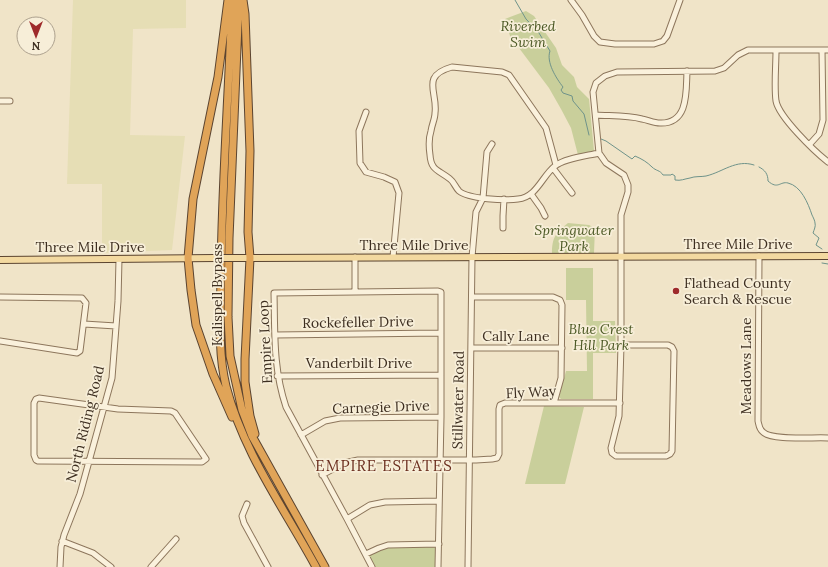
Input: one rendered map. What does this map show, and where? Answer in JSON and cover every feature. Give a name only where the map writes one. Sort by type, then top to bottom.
[{"type":"highway","points":[[228,0],[218,77],[194,199],[188,258],[196,324],[222,396],[231,416],[240,429]]},
{"type":"highway","name":"Kalispell Bypass","points":[[232,0],[222,236],[222,358],[226,385],[245,441],[316,567]]},
{"type":"highway","name":"Kalispell Bypass","points":[[239,0],[229,238],[228,317],[230,356],[236,385],[247,424],[258,448],[325,567]]},
{"type":"highway","points":[[243,0],[245,14],[250,143],[248,232],[250,258],[244,359],[245,382],[250,416],[258,448]]},
{"type":"main road","name":"Three Mile Drive","points":[[0,260],[355,257],[828,256]]},
{"type":"street","points":[[571,0],[594,36],[600,42],[615,44],[654,44],[663,41],[667,36],[680,0]]},
{"type":"street","points":[[621,345],[672,346],[674,351],[672,451],[666,456],[616,456],[612,453],[611,448],[618,425],[620,403],[621,215],[628,192],[628,185],[624,175],[606,163],[599,153],[593,92],[596,83],[605,76],[617,72],[687,70],[714,71],[724,68],[738,55],[748,50],[825,50],[823,120],[819,134],[809,145]]},
{"type":"street","points":[[776,50],[776,100],[779,111],[809,145],[828,162]]},
{"type":"street","points":[[572,193],[555,167],[546,128],[509,75],[502,72],[452,67],[444,69],[437,74],[433,81],[432,89],[436,111],[435,120],[430,131],[430,154],[432,164],[436,170],[451,179],[459,191],[467,195],[483,198],[525,198],[531,194],[555,167],[563,162],[599,153]]},
{"type":"street","points":[[596,115],[641,119],[658,124],[668,123],[677,118],[682,112],[685,103],[687,70]]},
{"type":"street","points":[[0,101],[10,101]]},
{"type":"street","points":[[366,112],[359,131],[360,163],[366,172],[395,182],[399,193],[393,257]]},
{"type":"street","name":"Stillwater Road","points":[[468,567],[473,297],[472,257],[476,212],[483,198],[487,152],[492,144]]},
{"type":"street","points":[[531,194],[545,216]]},
{"type":"street","points":[[504,199],[504,228]]},
{"type":"street","name":"Meadows Lane","points":[[758,256],[759,427],[762,432],[774,437],[828,438]]},
{"type":"street","points":[[355,257],[355,292]]},
{"type":"street","name":"North Riding Road","points":[[60,567],[62,541],[77,504],[112,378],[120,259]]},
{"type":"street","name":"Empire Loop","points":[[372,567],[286,407],[277,376],[274,293],[441,292],[441,417],[438,567]]},
{"type":"street","points":[[0,297],[82,298],[86,303],[80,351],[77,353],[0,341]]},
{"type":"street","points":[[473,297],[553,297],[560,300],[562,305],[561,378],[554,403]]},
{"type":"street","points":[[84,324],[116,326]]},
{"type":"street","name":"Rockefeller Drive","points":[[275,335],[441,333]]},
{"type":"street","name":"Cally Lane","points":[[471,348],[562,348]]},
{"type":"street","name":"Vanderbilt Drive","points":[[277,376],[441,375]]},
{"type":"street","points":[[40,398],[104,407],[171,411],[175,414],[206,459],[202,462],[40,462],[36,460],[34,455],[34,401],[40,398]]},
{"type":"street","name":"Fly Way","points":[[469,460],[497,458],[499,454],[499,409],[500,405],[505,403],[620,403]]},
{"type":"street","name":"Carnegie Drive","points":[[301,435],[325,421],[340,418],[441,417]]},
{"type":"street","points":[[322,475],[344,463],[358,460],[469,460]]},
{"type":"street","points":[[347,519],[370,505],[385,502],[439,501]]},
{"type":"street","points":[[247,504],[242,516],[244,523],[268,567]]},
{"type":"street","points":[[151,567],[176,539]]},
{"type":"street","points":[[62,541],[93,552],[111,567]]},
{"type":"street","points":[[366,554],[388,545],[438,544]]},
{"type":"shaded area","points":[[73,0],[186,0],[186,28],[133,29],[130,135],[185,136],[172,250],[102,253],[102,184],[67,184]]},
{"type":"green space","name":"Riverbed Swim","points":[[526,11],[534,16],[556,48],[562,65],[574,77],[577,87],[589,99],[594,151],[578,155],[571,128],[549,88],[510,36],[505,19]]},
{"type":"green space","name":"Springwater Park","points":[[568,223],[589,225],[595,228],[594,253],[552,253],[554,239],[560,230]]},
{"type":"green space","name":"Blue Crest Hill Park","points":[[566,268],[593,268],[593,321],[615,321],[616,353],[593,353],[593,399],[561,399],[559,397],[566,371],[587,371],[586,300],[566,300]]},
{"type":"green space","points":[[544,406],[584,407],[565,484],[525,484]]},
{"type":"green space","points":[[434,546],[435,567],[375,567],[369,556],[369,554],[377,551],[393,547]]},
{"type":"waterway","points":[[515,0],[526,19],[539,33],[550,51],[549,60],[555,75],[563,87],[561,90],[563,93],[572,96],[573,101],[584,114],[589,135]]},
{"type":"waterway","points":[[601,139],[632,159],[635,156],[642,159],[663,175],[672,174],[675,176],[675,180],[706,176],[735,165],[754,165]]},
{"type":"waterway","points":[[759,167],[766,172],[768,181],[771,184],[777,185],[788,183],[800,191],[806,200],[815,221],[813,233],[819,238],[816,245],[822,249]]},
{"type":"waterway","points":[[822,263],[828,264]]},
{"type":"place","name":"Flathead County Search & Rescue","points":[[676,291]]},
{"type":"district","name":"EMPIRE ESTATES","points":[[384,465]]}]
